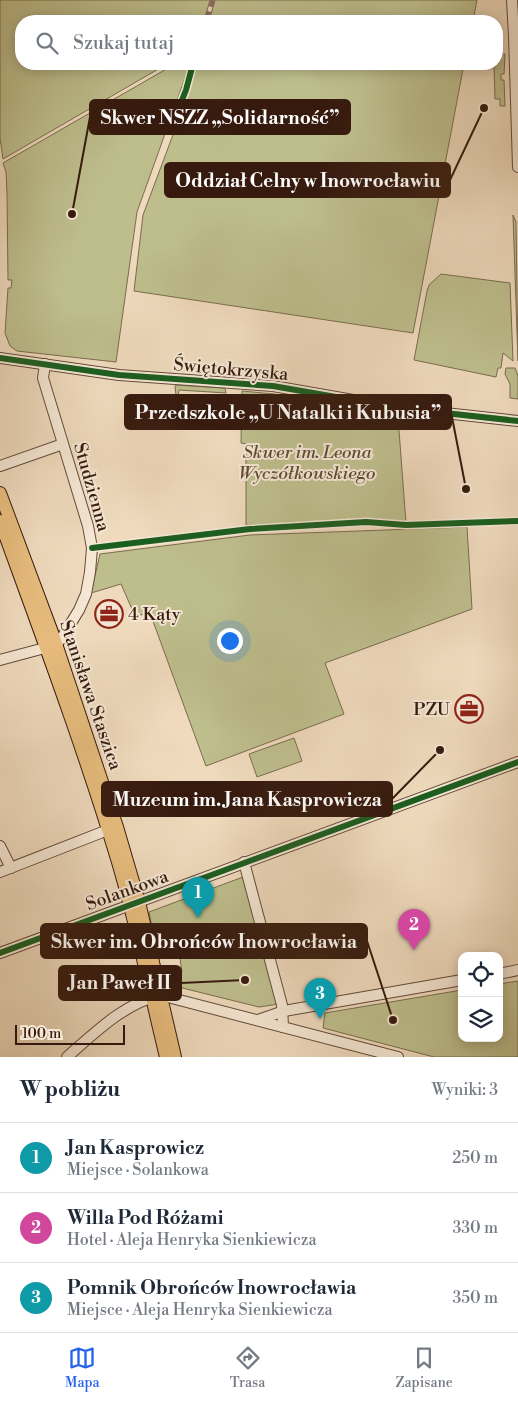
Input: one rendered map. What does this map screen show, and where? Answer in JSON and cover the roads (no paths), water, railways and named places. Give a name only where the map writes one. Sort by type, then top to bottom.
[{"type":"main road","name":"Stanisława Staszica","points":[[0,493],[112,828],[134,904],[155,996],[166,1057]]},
{"type":"main road","name":"Stanisława Staszica","points":[[0,520],[51,646]]},
{"type":"main road","name":"Stanisława Staszica","points":[[155,996],[175,1057]]},
{"type":"street","points":[[512,0],[518,167]]},
{"type":"street","name":"Świętokrzyska","points":[[0,358],[119,375],[273,386],[399,408],[518,421]]},
{"type":"street","name":"Studzienna","points":[[44,364],[43,378],[88,526],[92,559],[86,594],[79,610],[63,636],[51,646]]},
{"type":"street","points":[[0,466],[63,444]]},
{"type":"street","points":[[0,660],[51,646]]},
{"type":"street","name":"Solankowa","points":[[0,953],[518,762]]},
{"type":"street","points":[[0,872],[112,828]]},
{"type":"street","points":[[0,846],[11,868]]},
{"type":"street","points":[[244,862],[284,1011],[283,1027]]},
{"type":"street","points":[[503,973],[518,970]]},
{"type":"street","points":[[257,1020],[284,1011],[458,981]]},
{"type":"street","points":[[67,1057],[118,1013],[155,996],[257,1020],[398,1057]]},
{"type":"place","name":"Oddział Celny w Inowrocławiu","points":[[484,108]]},
{"type":"place","name":"Skwer NSZZ „Solidarność”","points":[[72,214]]},
{"type":"place","name":"Przedszkole „U Natalki i Kubusia”","points":[[466,489]]},
{"type":"place","name":"4 Kąty","points":[[109,614]]},
{"type":"place","name":"PZU","points":[[469,709]]},
{"type":"place","name":"Muzeum im. Jana Kasprowicza","points":[[440,750]]},
{"type":"place","name":"Jan Kasprowicz","points":[[198,918]]},
{"type":"place","name":"Willa Pod Różami","points":[[414,950]]},
{"type":"place","name":"Jan Paweł II","points":[[245,980]]},
{"type":"place","name":"Pomnik Obrońców Inowrocławia","points":[[320,1019]]},
{"type":"place","name":"Skwer im. Obrońców Inowrocławia","points":[[393,1020]]},
{"type":"park label","name":"Skwer im. Leona Wyczółkowskiego","points":[[307,462]]}]
